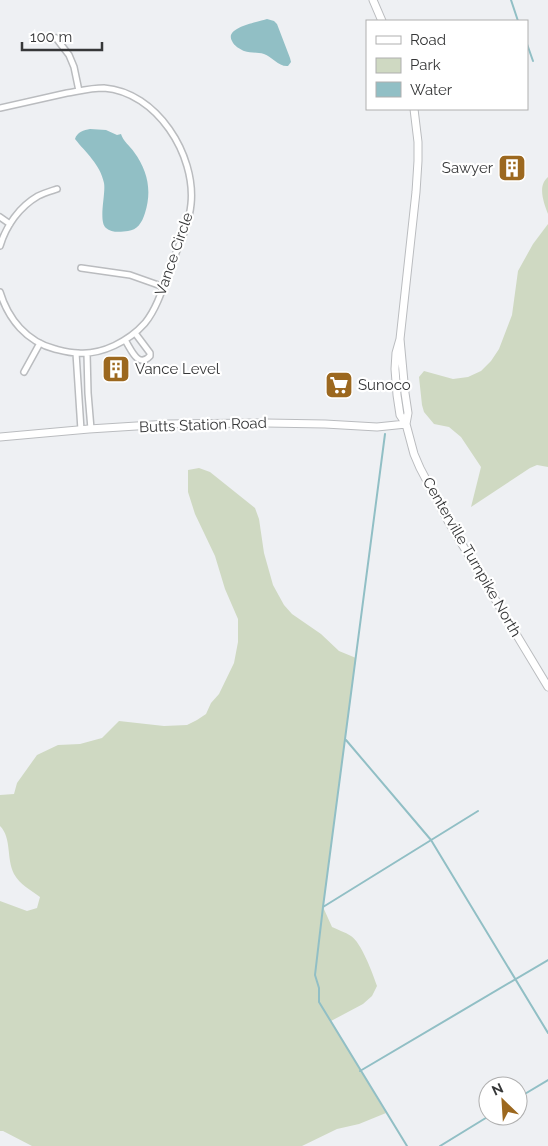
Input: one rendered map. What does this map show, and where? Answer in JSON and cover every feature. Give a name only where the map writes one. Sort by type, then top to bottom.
[{"type":"main road","points":[[373,0],[382,20]]},
{"type":"main road","name":"Centerville Turnpike North","points":[[414,110],[418,142],[416,192],[400,339],[396,353],[395,368],[400,415],[406,424],[414,454],[436,500],[548,686]]},
{"type":"main road","name":"Butts Station Road","points":[[0,437],[168,424],[306,423],[377,427],[406,424]]},
{"type":"street","points":[[56,38],[74,67],[79,91]]},
{"type":"street","name":"Vance Circle","points":[[0,108],[88,89],[104,88],[133,96],[156,112],[171,132],[182,152],[189,173],[191,192],[188,220],[164,287],[145,323],[125,340],[109,348],[87,353],[76,353],[52,348],[40,343],[20,328],[7,310],[0,292]]},
{"type":"street","points":[[0,246],[4,232],[30,201],[57,189]]},
{"type":"street","points":[[0,217],[10,224]]},
{"type":"street","points":[[81,268],[130,275],[164,287]]},
{"type":"street","points":[[125,340],[140,361],[147,359],[150,354],[135,333]]},
{"type":"street","points":[[24,372],[40,343]]},
{"type":"street","points":[[76,353],[81,430]]},
{"type":"street","points":[[87,353],[91,429]]},
{"type":"green space","points":[[548,177],[548,214],[542,190]]},
{"type":"green space","points":[[548,224],[548,467],[537,465],[530,468],[471,507],[481,467],[461,437],[449,427],[434,424],[424,412],[419,377],[424,371],[453,379],[468,377],[481,371],[491,361],[499,349],[512,315],[518,271],[533,244]]},
{"type":"green space","points":[[199,468],[210,472],[255,508],[273,585],[284,605],[292,614],[321,634],[339,651],[356,658],[323,907],[332,927],[355,939],[377,986],[372,996],[363,1004],[331,1021],[386,1113],[359,1124],[337,1129],[302,1146],[32,1146],[0,1131],[0,901],[27,911],[37,908],[40,897],[19,881],[14,874],[6,836],[0,826],[0,795],[14,794],[17,783],[37,755],[58,745],[80,744],[102,738],[119,721],[164,726],[187,725],[206,714],[211,703],[219,694],[234,663],[238,642],[238,619],[225,589],[215,556],[195,514],[188,492],[188,470]]},
{"type":"water","points":[[267,19],[277,24],[290,58],[291,62],[288,66],[282,65],[264,54],[244,51],[232,41],[231,36],[237,29]]},
{"type":"water","points":[[90,129],[106,130],[117,135],[121,134],[143,166],[148,189],[147,205],[142,220],[134,229],[119,232],[108,230],[104,225],[102,214],[104,183],[102,176],[92,159],[75,139],[79,133]]},
{"type":"waterway","points":[[511,0],[518,20]]},
{"type":"waterway","points":[[528,47],[533,61]]},
{"type":"waterway","points":[[385,434],[315,975],[319,988],[319,1002],[407,1146]]},
{"type":"waterway","points":[[346,740],[431,840],[548,1033]]},
{"type":"waterway","points":[[323,907],[478,811]]},
{"type":"waterway","points":[[360,1071],[548,960]]},
{"type":"waterway","points":[[528,1092],[548,1080]]},
{"type":"waterway","points":[[440,1146],[478,1123]]},
{"type":"place","name":"Sawyer","points":[[512,168]]},
{"type":"place","name":"Vance Level","points":[[116,369]]},
{"type":"place","name":"Sunoco","points":[[339,385]]}]
